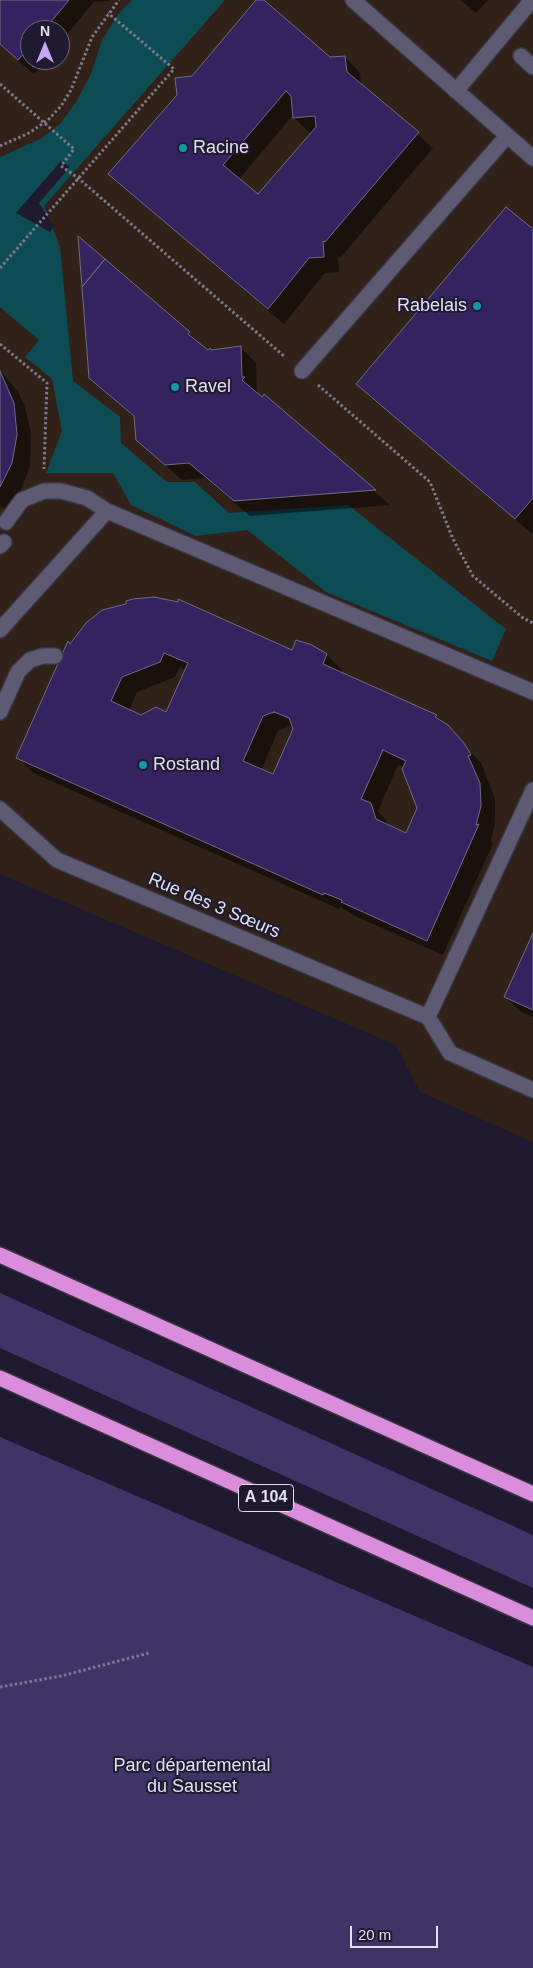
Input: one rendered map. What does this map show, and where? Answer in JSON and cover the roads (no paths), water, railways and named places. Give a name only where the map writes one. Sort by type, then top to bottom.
[{"type":"highway","points":[[0,1255],[533,1494]]},
{"type":"highway","name":"A 104","points":[[0,1378],[533,1618]]},
{"type":"street","points":[[353,0],[533,158]]},
{"type":"street","points":[[456,91],[532,0]]},
{"type":"street","points":[[520,56],[533,67]]},
{"type":"street","points":[[302,371],[507,136]]},
{"type":"street","points":[[6,522],[22,500],[44,491],[62,491],[87,498],[106,511],[533,692]]},
{"type":"street","points":[[0,630],[106,511]]},
{"type":"street","points":[[0,712],[18,672],[30,660],[43,656],[55,656]]},
{"type":"street","points":[[533,790],[428,1017],[450,1053],[533,1090]]},
{"type":"street","name":"Rue des 3 Sœurs","points":[[0,809],[57,860],[428,1017]]},
{"type":"place","name":"Racine","points":[[183,148]]},
{"type":"place","name":"Rabelais","points":[[477,306]]},
{"type":"place","name":"Ravel","points":[[175,387]]},
{"type":"place","name":"Rostand","points":[[143,765]]},
{"type":"park label","name":"Parc départemental du Sausset","points":[[192,1776]]}]
